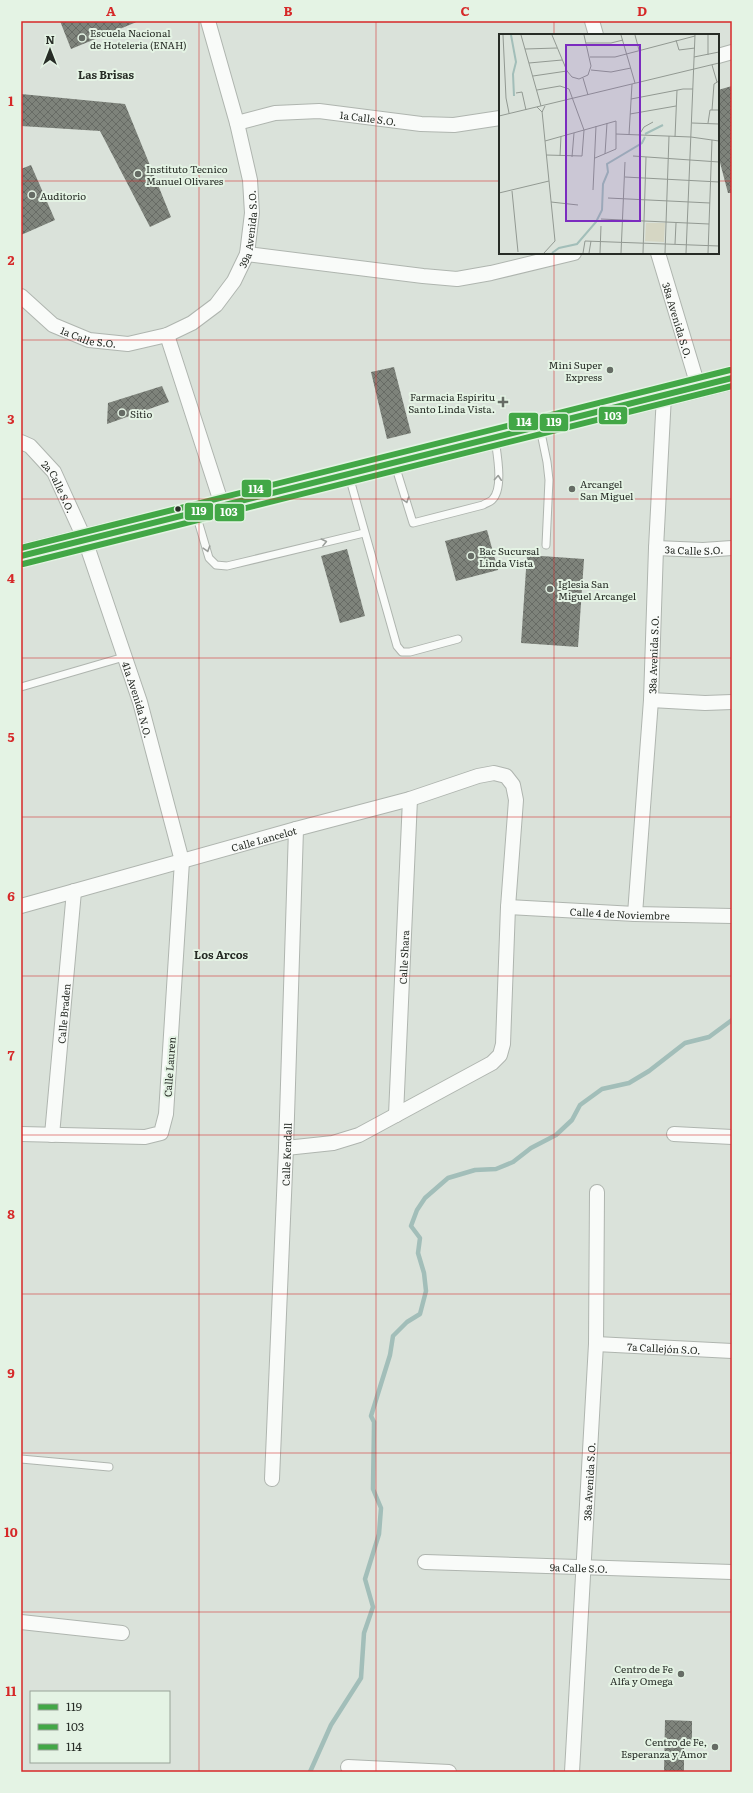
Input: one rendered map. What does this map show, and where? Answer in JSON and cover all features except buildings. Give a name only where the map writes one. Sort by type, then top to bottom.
[{"type":"main road","points":[[21,556],[732,378]]},
{"type":"street","name":"39a Avenida S.O.","points":[[167,335],[192,323],[216,305],[234,281],[247,254],[252,213],[250,180],[237,123],[208,21]]},
{"type":"street","points":[[592,21],[596,34]]},
{"type":"street","points":[[719,56],[732,52]]},
{"type":"street","name":"1a Calle S.O.","points":[[237,123],[275,113],[319,111],[421,124],[454,125],[499,118]]},
{"type":"street","points":[[247,254],[456,279],[491,273],[570,254]]},
{"type":"street","name":"38a Avenida S.O.","points":[[658,254],[698,386]]},
{"type":"street","name":"1a Calle S.O.","points":[[21,296],[53,325],[89,340],[128,344],[167,335]]},
{"type":"street","points":[[167,335],[222,505]]},
{"type":"street","name":"38a Avenida S.O.","points":[[635,914],[651,700],[656,548],[664,395]]},
{"type":"street","name":"2a Calle S.O.","points":[[21,442],[30,446],[54,472],[85,540]]},
{"type":"street","name":"41a Avenida N.O.","points":[[85,540],[140,702],[182,861]]},
{"type":"street","name":"3a Calle S.O.","points":[[656,548],[703,550],[732,548]]},
{"type":"street","points":[[651,700],[705,703],[732,702]]},
{"type":"street","name":"Calle Lancelot","points":[[21,906],[296,829],[410,799],[478,776],[494,773],[506,776],[513,785],[516,800],[508,907]]},
{"type":"street","name":"Calle Shara","points":[[396,1116],[410,799]]},
{"type":"street","name":"Calle Kendall","points":[[272,1479],[286,1148],[296,829]]},
{"type":"street","name":"Calle Lauren","points":[[21,1134],[145,1137],[161,1133],[166,1114],[182,861]]},
{"type":"street","name":"Calle Braden","points":[[52,1135],[74,891]]},
{"type":"street","points":[[286,1148],[333,1143],[359,1135],[492,1063],[500,1055],[503,1044],[508,907]]},
{"type":"street","name":"Calle 4 de Noviembre","points":[[508,907],[635,914],[732,916]]},
{"type":"street","points":[[674,1134],[732,1137]]},
{"type":"street","name":"38a Avenida S.O.","points":[[572,1772],[596,1344],[597,1192]]},
{"type":"street","name":"7a Callejón S.O.","points":[[596,1344],[732,1351]]},
{"type":"street","name":"9a Calle S.O.","points":[[425,1562],[732,1572]]},
{"type":"street","points":[[21,1622],[122,1633]]},
{"type":"street","points":[[348,1766],[449,1772]]},
{"type":"lane","points":[[540,426],[548,462],[549,480],[546,545]]},
{"type":"lane","points":[[394,462],[413,523],[483,505],[492,500],[497,492],[498,477],[498,462],[494,437]]},
{"type":"lane","points":[[348,474],[397,646],[402,652],[410,652],[458,639]]},
{"type":"lane","points":[[196,512],[209,558],[216,565],[227,566],[364,533]]},
{"type":"lane","points":[[21,687],[124,657]]},
{"type":"lane","points":[[21,1459],[109,1467]]},
{"type":"waterway","points":[[310,1772],[331,1725],[361,1678],[364,1633],[373,1607],[365,1579],[379,1534],[381,1508],[373,1489],[374,1422],[371,1416],[390,1355],[393,1336],[407,1322],[420,1314],[426,1291],[424,1273],[418,1253],[420,1238],[411,1226],[417,1210],[425,1198],[448,1178],[475,1170],[496,1169],[513,1162],[531,1148],[556,1135],[572,1120],[580,1105],[602,1089],[629,1083],[649,1071],[685,1043],[709,1037],[732,1020]]},
{"type":"transit line","name":"114","points":[[21,548],[730,370]]},
{"type":"transit line","name":"119","points":[[21,556],[732,378]]},
{"type":"transit line","name":"103","points":[[23,564],[732,386]]},
{"type":"place","name":"Escuela Nacional de Hoteleria (ENAH)","points":[[82,38]]},
{"type":"place","name":"Instituto Tecnico Manuel Olivares","points":[[138,174]]},
{"type":"place","name":"Auditorio","points":[[32,195]]},
{"type":"place","name":"Mini Super Express","points":[[610,370]]},
{"type":"place","name":"Farmacia Espíritu Santo Linda Vista.","points":[[503,402]]},
{"type":"place","name":"Sitio","points":[[122,413]]},
{"type":"place","name":"Arcangel San Miguel","points":[[572,489]]},
{"type":"place","name":"Bac Sucursal Linda Vista","points":[[471,556]]},
{"type":"place","name":"Iglesia San Miguel Arcangel","points":[[550,589]]},
{"type":"place","name":"Centro de Fe Alfa y Omega","points":[[681,1674]]},
{"type":"place","name":"Centro de Fe, Esperanza y Amor","points":[[715,1747]]},
{"type":"district","name":"Las Brisas","points":[[106,74]]},
{"type":"district","name":"Los Arcos","points":[[221,954]]}]
